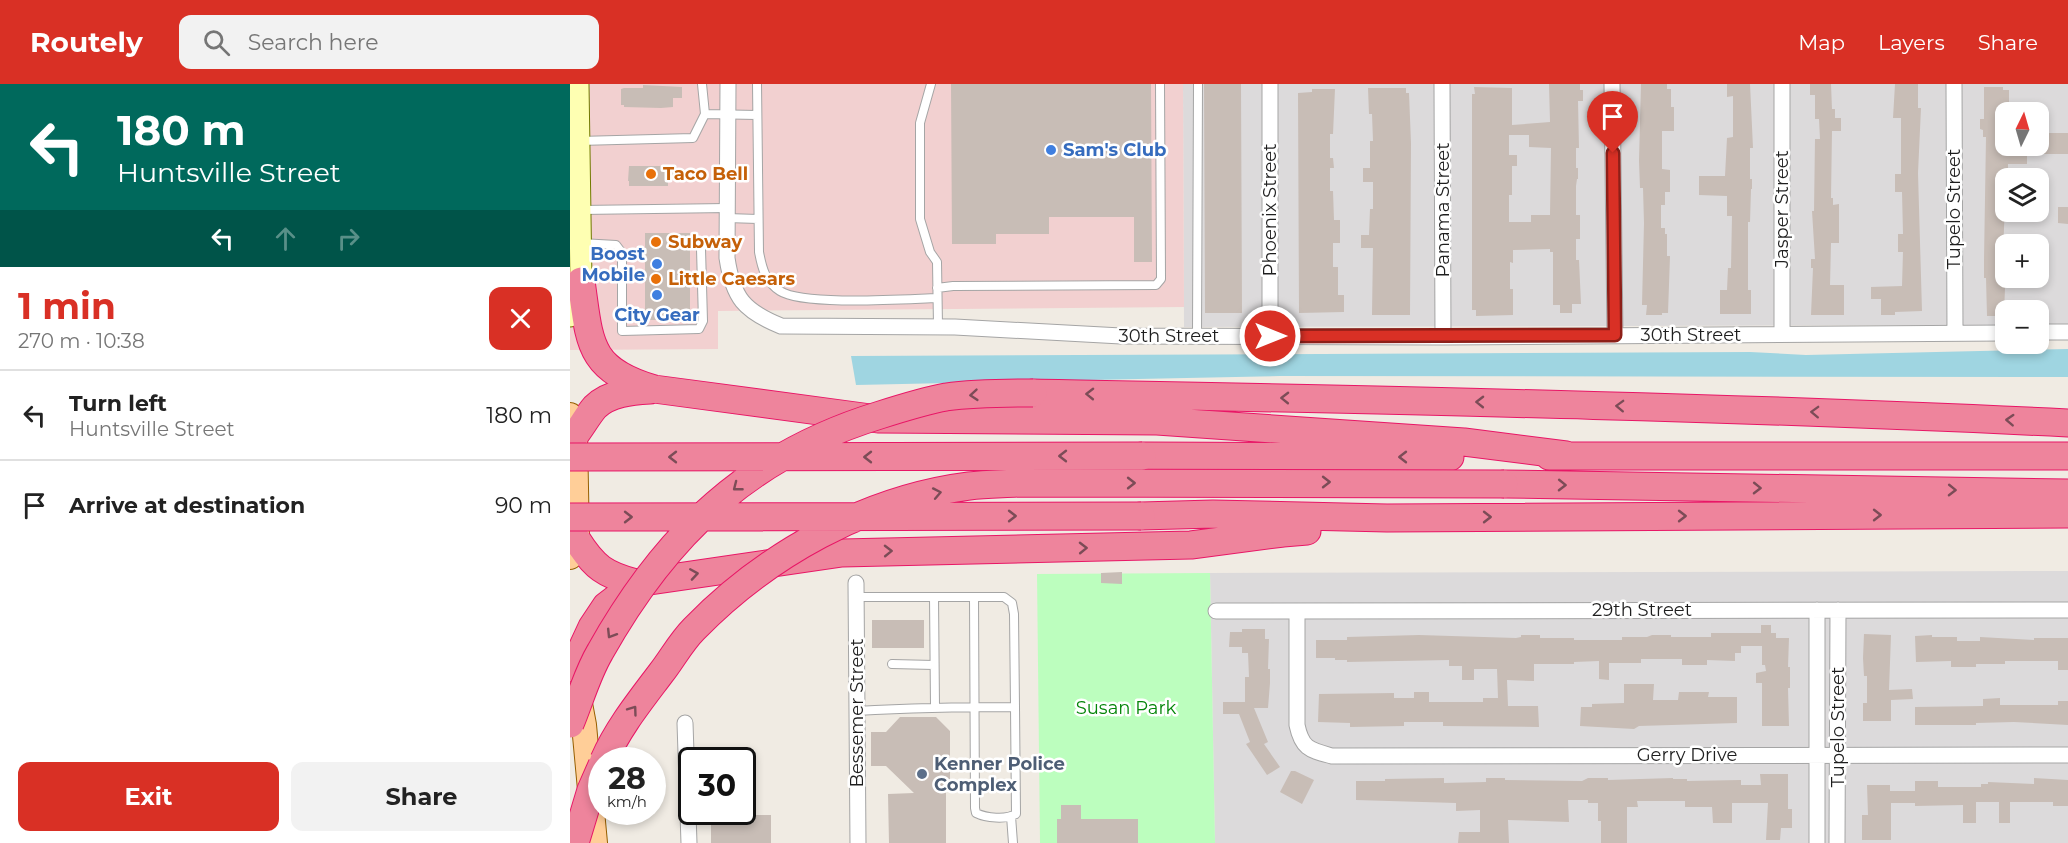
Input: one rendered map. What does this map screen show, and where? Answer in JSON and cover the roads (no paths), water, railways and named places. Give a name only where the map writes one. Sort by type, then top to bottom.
[{"type":"highway","points":[[581,281],[589,339],[598,355],[618,375],[633,383],[654,389],[878,419],[1157,421],[1464,442],[1566,455]]},
{"type":"highway","points":[[572,435],[596,405],[628,391],[654,389]]},
{"type":"highway","points":[[570,724],[599,654],[639,589],[681,538],[711,507],[749,477],[826,433],[856,422],[945,398],[981,394],[1033,393],[1538,404],[1879,414],[2068,423]]},
{"type":"highway","points":[[572,435],[1142,456],[2068,456]]},
{"type":"highway","points":[[611,747],[629,715],[692,630],[733,593],[808,541],[840,524],[883,507],[968,486],[1019,483],[1504,484],[2068,493]]},
{"type":"highway","points":[[572,538],[1213,514],[1387,518],[2068,514]]},
{"type":"highway","points":[[572,538],[589,559],[605,571],[616,578],[636,583],[842,554],[1191,546],[1283,533],[1362,528],[1387,518]]},
{"type":"highway","points":[[572,664],[591,627],[606,606],[636,583]]},
{"type":"highway","points":[[575,843],[588,800]]},
{"type":"main road","points":[[570,316],[581,281],[578,84]]},
{"type":"main road","points":[[572,435],[572,538]]},
{"type":"main road","points":[[572,664],[584,724],[595,843]]},
{"type":"street","name":"30th Street","points":[[728,84],[727,243],[730,279],[739,297],[759,317],[781,326],[938,326],[1121,336],[1443,337],[1995,333]]},
{"type":"street","name":"Phoenix Street","points":[[1270,84],[1270,336]]},
{"type":"street","name":"Panama Street","points":[[1442,84],[1443,337]]},
{"type":"street","points":[[1612,84],[1615,335]]},
{"type":"street","name":"Jasper Street","points":[[1782,84],[1782,334]]},
{"type":"street","name":"Tupelo Street","points":[[1954,84],[1955,333]]},
{"type":"street","points":[[2049,332],[2068,332]]},
{"type":"street","name":"Bessemer Street","points":[[856,590],[858,843]]},
{"type":"street","name":"Tupelo Street","points":[[1817,610],[1817,843]]},
{"type":"street","name":"Tupelo Street","points":[[1837,843],[1839,610]]},
{"type":"street","name":"29th Street","points":[[1216,611],[2068,610]]},
{"type":"street","name":"Gerry Drive","points":[[1297,611],[1297,725],[1300,738],[1307,748],[1332,756],[2068,755]]},
{"type":"street","points":[[685,723],[689,843]]},
{"type":"lane","points":[[579,141],[693,138],[705,114],[702,84]]},
{"type":"lane","points":[[757,84],[759,252],[762,270],[770,281],[782,292],[795,296],[837,300],[937,298]]},
{"type":"lane","points":[[931,84],[920,123],[920,219],[930,252],[937,262],[938,326]]},
{"type":"lane","points":[[937,288],[1156,285],[1161,279],[1160,84]]},
{"type":"lane","points":[[1197,336],[1198,84]]},
{"type":"lane","points":[[705,114],[758,115]]},
{"type":"lane","points":[[580,210],[727,213],[758,219]]},
{"type":"lane","points":[[580,243],[616,245],[622,253],[622,332],[699,329],[703,321],[701,249],[703,244],[727,243]]},
{"type":"lane","points":[[856,590],[934,597],[974,597],[1004,597],[1012,603],[1017,808],[1016,814],[1011,816],[983,817],[976,813],[974,597]]},
{"type":"lane","points":[[934,597],[934,707]]},
{"type":"lane","points":[[892,664],[934,665]]},
{"type":"lane","points":[[857,711],[934,707],[1015,707]]},
{"type":"lane","points":[[1011,816],[1013,843]]},
{"type":"water","points":[[2049,349],[2068,349],[2068,377],[1280,376],[856,385],[851,356],[1750,352],[1806,355],[1995,351],[1995,354],[2049,354]]},
{"type":"place","name":"Sam's Club","points":[[1051,150]]},
{"type":"place","name":"Taco Bell","points":[[651,174]]},
{"type":"place","name":"Subway","points":[[656,242]]},
{"type":"place","name":"Boost Mobile","points":[[657,264]]},
{"type":"place","name":"Little Caesars","points":[[656,279]]},
{"type":"place","name":"City Gear","points":[[657,295]]},
{"type":"place","name":"Kenner Police Complex","points":[[922,774]]},
{"type":"park label","name":"Susan Park","points":[[1126,708]]}]
